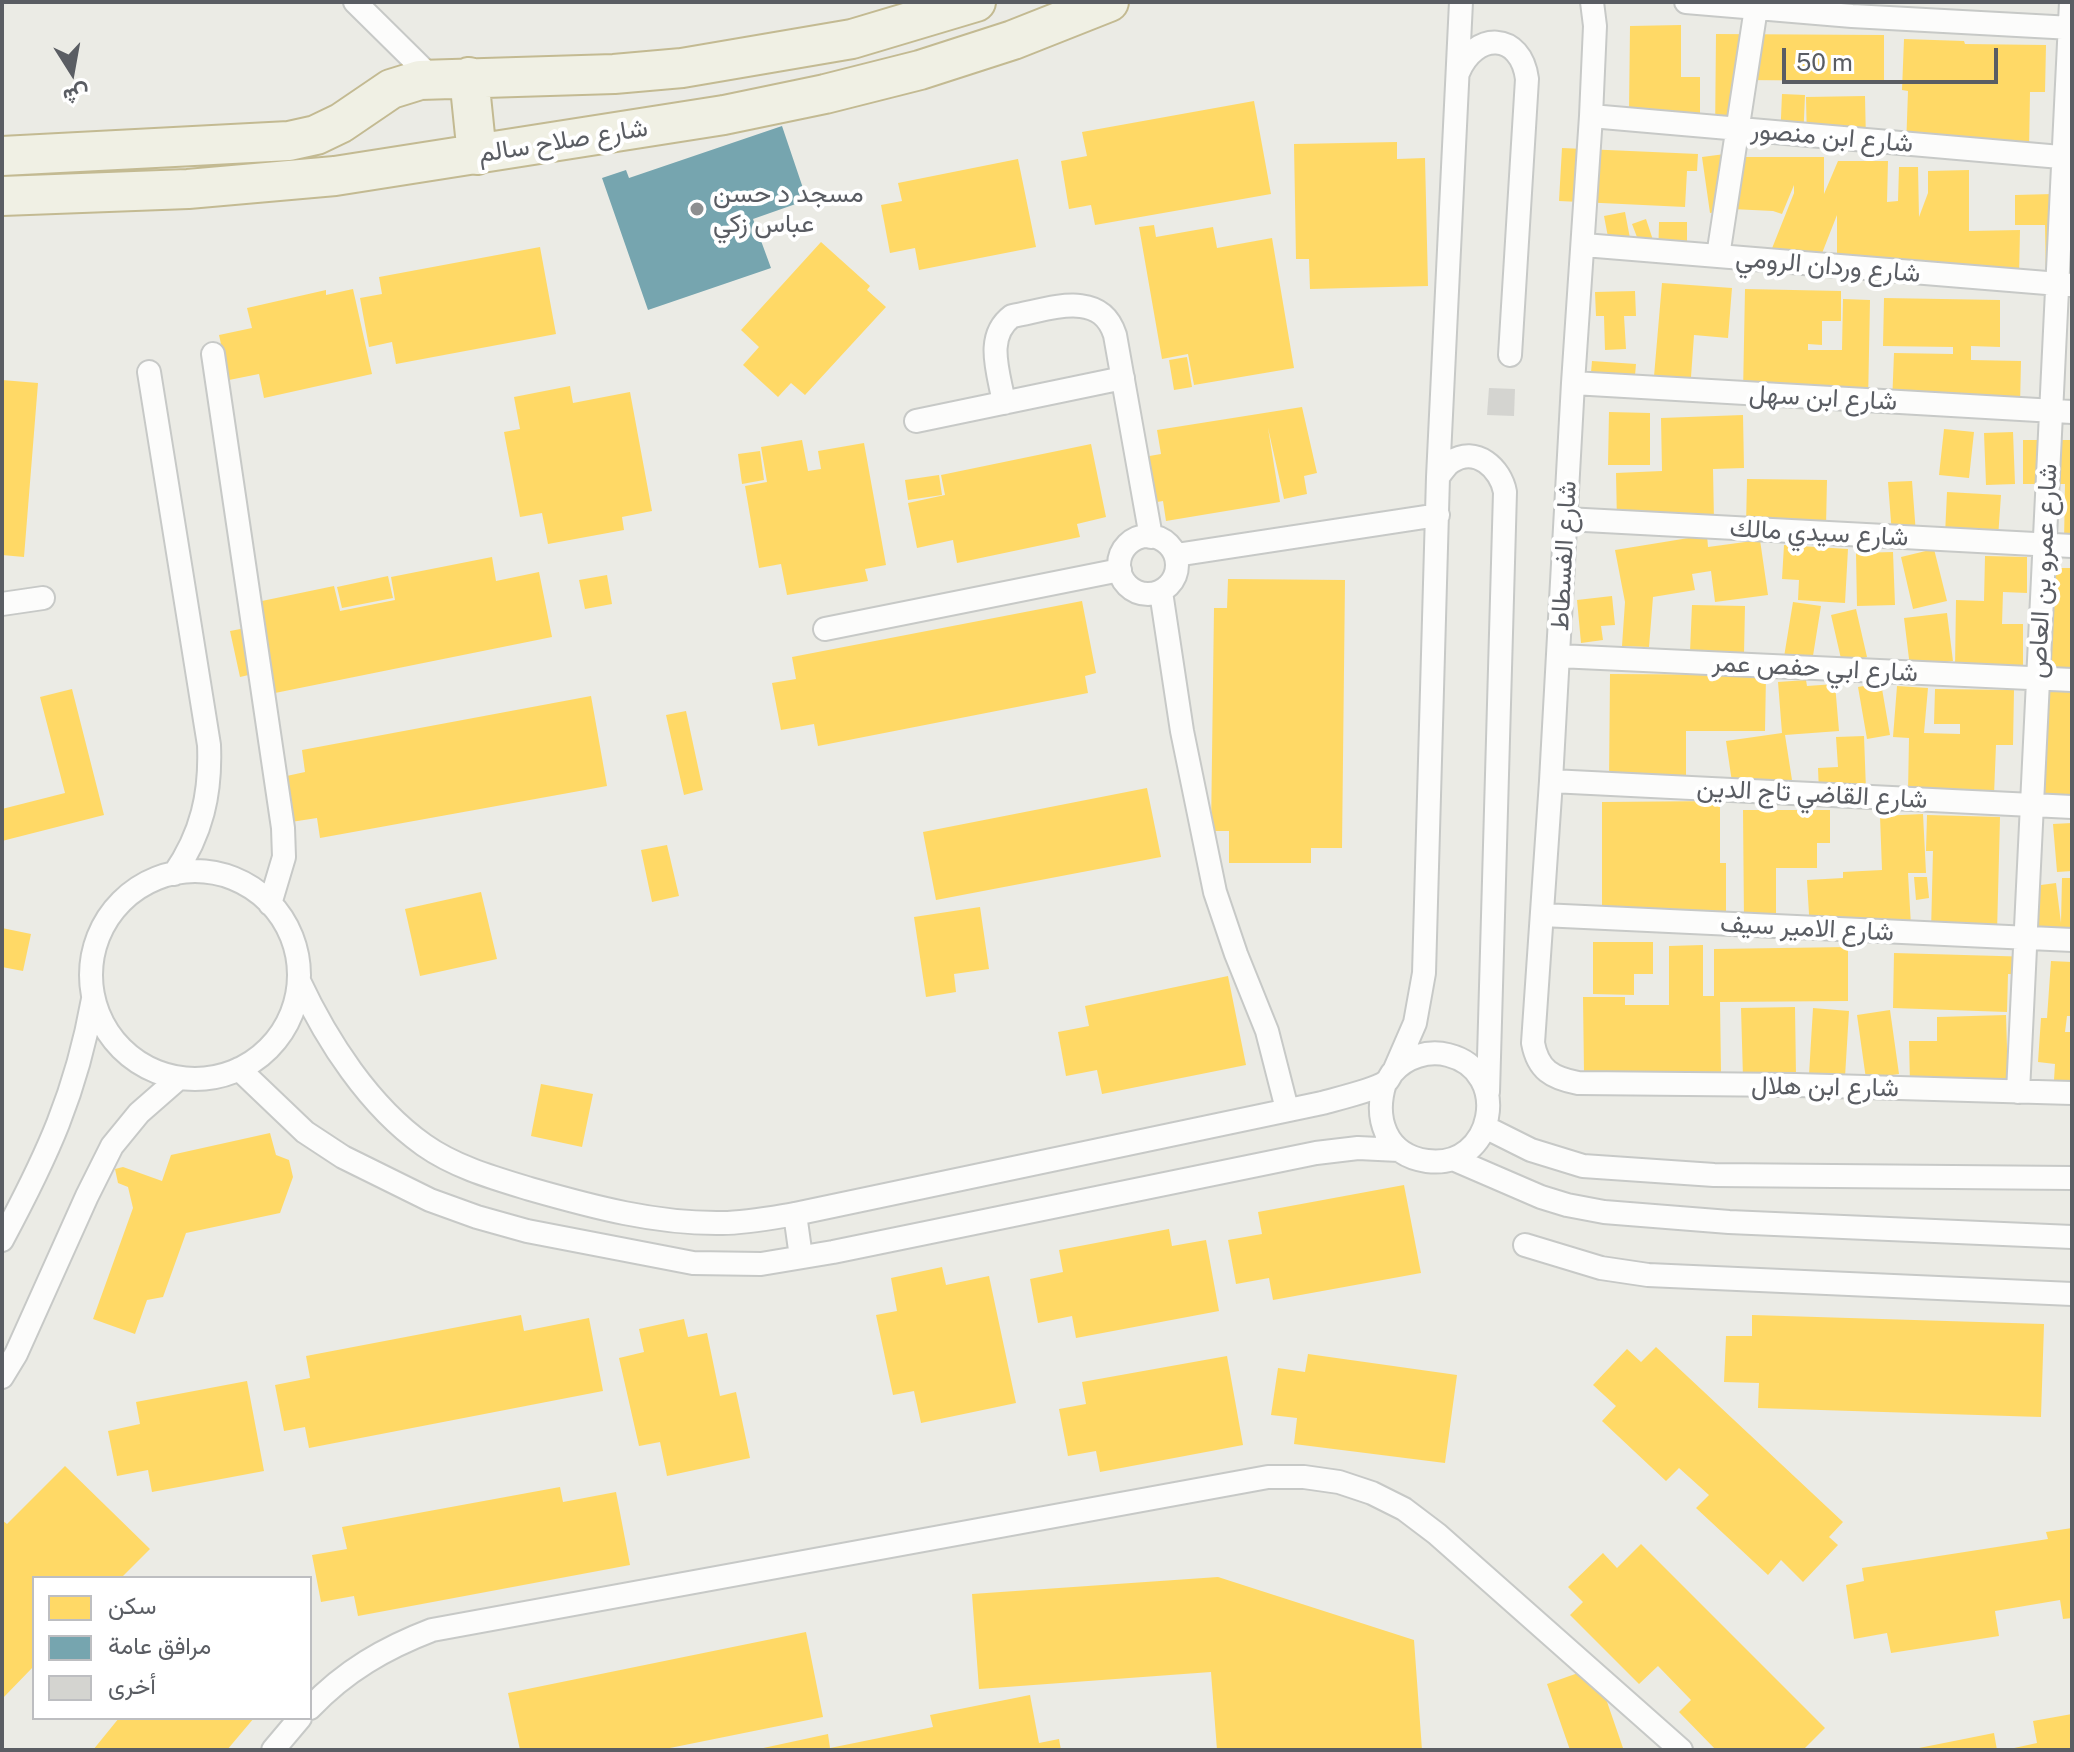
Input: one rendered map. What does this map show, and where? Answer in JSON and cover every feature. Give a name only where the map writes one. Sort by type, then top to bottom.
[{"type":"highway","points":[[2,156],[289,141],[316,135],[341,123],[391,89],[451,78],[614,74],[682,68],[852,39],[976,2]]},
{"type":"highway","name":"شارع صلاح سالم","points":[[2,196],[188,189],[335,176],[724,115],[920,70],[1013,40],[1109,2]]},
{"type":"highway","points":[[451,78],[477,155]]},
{"type":"street","points":[[355,2],[451,78]]},
{"type":"street","points":[[1399,1150],[1387,1136],[1380,1119],[1380,1100],[1415,1023],[1424,973],[1438,477],[1461,2]]},
{"type":"street","name":"شارع الفسطاط","points":[[1578,1083],[1546,1073],[1536,1059],[1533,1043],[1584,245],[1595,26],[1592,2]]},
{"type":"street","points":[[1686,2],[1756,8],[1853,9],[2071,28]]},
{"type":"street","name":"شارع عمرو بن العاص","points":[[2018,1092],[2044,545],[2062,412],[2071,2]]},
{"type":"street","points":[[1718,256],[1756,8]]},
{"type":"street","points":[[1458,73],[1471,51],[1482,44],[1496,42],[1509,46],[1519,54],[1526,66],[1510,355]]},
{"type":"street","name":"شارع ابن منصور","points":[[1591,116],[2068,158]]},
{"type":"street","name":"شارع وردان الرومي","points":[[1584,245],[2064,285]]},
{"type":"street","points":[[1004,403],[995,341],[1001,327],[1012,316],[1076,305],[1096,308],[1112,324],[1151,537]]},
{"type":"street","points":[[213,354],[283,828],[284,857],[270,904]]},
{"type":"street","points":[[149,372],[209,745],[210,772],[200,826],[189,852],[174,874]]},
{"type":"street","points":[[916,421],[1123,378]]},
{"type":"street","name":"شارع ابن سهل","points":[[1573,383],[2062,412]]},
{"type":"street","points":[[239,1069],[305,1132],[343,1157],[430,1200],[527,1231],[693,1263],[761,1264],[801,1257],[1316,1153],[1358,1148],[1399,1150],[1425,1161],[1453,1159],[1478,1140],[1485,1127],[1488,1097],[1505,492],[1500,475],[1483,460],[1460,458],[1449,463],[1438,477]]},
{"type":"street","points":[[1176,555],[1438,515]]},
{"type":"street","name":"شارع سيدي مالك","points":[[1566,519],[2072,546]]},
{"type":"street","points":[[1141,537],[1162,540],[1176,555],[1175,576],[1161,592],[1151,595],[1140,593],[1123,580],[1120,560],[1124,550],[1141,537]]},
{"type":"street","points":[[825,629],[1120,570]]},
{"type":"street","points":[[1161,592],[1182,731],[1215,892],[1267,1031],[1287,1109]]},
{"type":"street","points":[[2,604],[43,598]]},
{"type":"street","name":"شارع ابي حفص عمر","points":[[1558,656],[2072,680]]},
{"type":"street","name":"شارع القاضي تاج الدين","points":[[1551,781],[2072,807]]},
{"type":"street","points":[[2,1240],[42,1164],[64,1113],[84,1047],[93,998],[92,956],[108,918],[137,889],[174,874],[195,871],[216,874],[245,885],[270,904],[293,939],[299,981],[295,1003],[281,1033],[258,1057],[239,1069],[200,1079],[159,1073],[124,1052],[99,1018],[93,998]]},
{"type":"street","name":"شارع الامير سيف","points":[[1542,915],[2072,940]]},
{"type":"street","points":[[299,981],[314,1014],[375,1100],[425,1145],[468,1168],[581,1204],[639,1217],[724,1224],[795,1214],[1322,1103],[1390,1076],[1420,1055],[1450,1055],[1463,1061],[1475,1071],[1488,1097]]},
{"type":"street","points":[[2,1377],[16,1354],[112,1146],[139,1113],[179,1078]]},
{"type":"street","name":"شارع ابن هلال","points":[[1578,1083],[2072,1093]]},
{"type":"street","points":[[1485,1127],[1531,1150],[1583,1166],[1727,1175],[2072,1178]]},
{"type":"street","points":[[1453,1159],[1541,1197],[1604,1212],[1729,1222],[2072,1237]]},
{"type":"street","points":[[795,1214],[801,1257]]},
{"type":"street","points":[[1525,1245],[1601,1268],[1648,1275],[2072,1294]]},
{"type":"street","points":[[312,1706],[360,1664],[395,1644],[458,1623],[1256,1479],[1304,1477],[1339,1482],[1372,1493],[1422,1521],[1681,1750]]},
{"type":"street","points":[[273,1750],[298,1720]]},
{"type":"building: سكن","points":[[1681,25],[1681,77],[1700,77],[1700,131],[1664,131],[1664,111],[1629,111],[1630,26]]},
{"type":"building: سكن","points":[[1716,34],[1884,35],[1884,81],[1738,80],[1738,138],[1715,138]]},
{"type":"building: سكن","points":[[1904,39],[1964,41],[1965,44],[2046,45],[2045,92],[2030,92],[2029,151],[1906,148],[1908,91],[1902,90]]},
{"type":"building: سكن","points":[[1782,94],[1805,95],[1803,142],[1780,141]]},
{"type":"building: سكن","points":[[1865,96],[1866,142],[1807,143],[1806,97]]},
{"type":"building: سكن","points":[[1254,101],[1271,194],[1095,225],[1091,205],[1069,209],[1061,161],[1087,156],[1082,132]]},
{"type":"building: سكن","points":[[1397,142],[1397,159],[1425,158],[1428,286],[1310,289],[1309,259],[1296,259],[1294,144]]},
{"type":"building: سكن","points":[[1562,148],[1698,154],[1697,171],[1687,171],[1685,207],[1559,201]]},
{"type":"building: سكن","points":[[1725,154],[1732,157],[1824,157],[1824,194],[1838,161],[1888,161],[1887,202],[1898,201],[1899,167],[1918,167],[1919,217],[1928,193],[1928,171],[1969,170],[1969,231],[2020,230],[2019,277],[1837,271],[1837,215],[1817,266],[1765,266],[1794,193],[1794,185],[1782,214],[1732,209],[1710,213],[1702,157]]},
{"type":"building: سكن","points":[[1018,159],[1036,247],[919,270],[915,248],[890,253],[881,205],[902,201],[898,183]]},
{"type":"building: سكن","points":[[2053,194],[2054,208],[2072,208],[2072,279],[2046,280],[2045,225],[2015,225],[2015,195]]},
{"type":"building: سكن","points":[[1625,212],[1633,254],[1612,258],[1604,216]]},
{"type":"building: سكن","points":[[1646,219],[1653,240],[1640,245],[1632,224]]},
{"type":"building: سكن","points":[[1659,222],[1687,222],[1687,263],[1658,262]]},
{"type":"building: سكن","points":[[1154,225],[1156,237],[1213,227],[1217,248],[1272,238],[1294,368],[1194,385],[1188,354],[1162,359],[1139,227]]},
{"type":"building: سكن","points":[[821,242],[870,286],[867,290],[886,307],[805,395],[791,383],[778,397],[743,365],[759,347],[741,330]]},
{"type":"building: سكن","points":[[540,247],[556,334],[396,364],[392,342],[369,347],[360,298],[382,294],[379,277]]},
{"type":"building: سكن","points":[[1662,283],[1732,288],[1728,338],[1694,335],[1690,391],[1653,388]]},
{"type":"building: سكن","points":[[353,289],[372,374],[264,398],[259,374],[229,380],[219,335],[252,328],[247,308],[326,290],[326,295]]},
{"type":"building: سكن","points":[[1745,289],[1841,291],[1841,321],[1822,321],[1822,345],[1808,344],[1808,350],[1842,350],[1843,299],[1870,300],[1868,403],[1743,394]]},
{"type":"building: سكن","points":[[1635,291],[1636,316],[1624,316],[1626,349],[1605,350],[1604,316],[1596,316],[1595,292]]},
{"type":"building: سكن","points":[[1884,298],[2000,300],[2000,347],[1971,346],[1971,360],[2021,361],[2020,406],[1892,404],[1894,353],[1953,354],[1953,347],[1883,346]]},
{"type":"building: سكن","points":[[1187,357],[1192,387],[1174,390],[1169,360]]},
{"type":"building: سكن","points":[[1592,361],[1636,364],[1634,387],[1590,384]]},
{"type":"building: سكن","points":[[2,380],[38,383],[24,557],[2,555]]},
{"type":"building: سكن","points":[[570,386],[573,403],[630,392],[652,511],[622,517],[624,530],[548,544],[542,513],[520,517],[504,432],[520,429],[514,397]]},
{"type":"building: سكن","points":[[1302,407],[1317,473],[1304,476],[1307,494],[1284,499],[1268,428],[1280,502],[1166,521],[1163,501],[1133,506],[1126,460],[1161,454],[1157,430]]},
{"type":"building: سكن","points":[[1609,412],[1650,413],[1650,465],[1608,465]]},
{"type":"building: سكن","points":[[1743,415],[1744,468],[1713,469],[1714,521],[1617,523],[1616,473],[1662,471],[1661,418]]},
{"type":"building: سكن","points":[[1944,429],[1974,432],[1969,478],[1939,475]]},
{"type":"building: سكن","points":[[2013,432],[2015,484],[1986,485],[1984,433]]},
{"type":"building: سكن","points":[[802,440],[808,471],[821,469],[818,451],[864,443],[886,565],[865,569],[868,581],[787,595],[781,564],[759,568],[745,486],[767,482],[761,447]]},
{"type":"building: سكن","points":[[2023,440],[2072,440],[2072,543],[2064,543],[2065,484],[2023,484]]},
{"type":"building: سكن","points":[[1091,444],[1106,517],[1077,524],[1080,537],[957,563],[953,540],[917,548],[908,503],[945,495],[941,475]]},
{"type":"building: سكن","points":[[760,451],[764,480],[742,484],[738,454]]},
{"type":"building: سكن","points":[[939,475],[942,495],[908,500],[905,480]]},
{"type":"building: سكن","points":[[1747,479],[1827,480],[1826,527],[1746,526]]},
{"type":"building: سكن","points":[[1912,481],[1916,534],[1892,535],[1888,482]]},
{"type":"building: سكن","points":[[1947,492],[2001,495],[1998,538],[1945,535]]},
{"type":"building: سكن","points":[[1707,535],[1708,547],[1760,540],[1768,595],[1715,602],[1711,571],[1692,574],[1695,590],[1653,597],[1649,647],[1622,646],[1625,602],[1615,550]]},
{"type":"building: سكن","points":[[1784,545],[1848,549],[1845,603],[1798,600],[1799,580],[1782,579]]},
{"type":"building: سكن","points":[[1934,549],[1947,601],[1913,609],[1901,557]]},
{"type":"building: سكن","points":[[1893,552],[1895,605],[1857,606],[1856,553]]},
{"type":"building: سكن","points":[[1985,556],[2027,557],[2027,593],[2003,592],[2002,624],[2023,624],[2023,669],[1955,668],[1956,600],[1984,601]]},
{"type":"building: سكن","points":[[492,557],[496,581],[539,572],[552,637],[275,693],[270,670],[240,677],[230,631],[261,625],[257,602],[334,586],[340,611],[395,600],[391,577]]},
{"type":"building: سكن","points":[[2047,568],[2072,568],[2072,669],[2049,670]]},
{"type":"building: سكن","points":[[607,575],[612,604],[585,609],[579,580]]},
{"type":"building: سكن","points":[[388,576],[393,598],[342,608],[337,587]]},
{"type":"building: سكن","points":[[1228,579],[1345,580],[1342,848],[1311,848],[1311,863],[1229,863],[1229,831],[1211,831],[1214,608],[1227,608]]},
{"type":"building: سكن","points":[[1612,596],[1615,625],[1601,626],[1603,640],[1581,643],[1577,600]]},
{"type":"building: سكن","points":[[1082,601],[1096,673],[1085,676],[1088,693],[818,746],[814,724],[781,730],[772,683],[796,679],[792,657]]},
{"type":"building: سكن","points":[[1793,602],[1821,606],[1812,662],[1784,657]]},
{"type":"building: سكن","points":[[1692,605],[1745,606],[1744,654],[1690,652]]},
{"type":"building: سكن","points":[[1856,609],[1867,657],[1842,663],[1831,615]]},
{"type":"building: سكن","points":[[1947,613],[1953,661],[1910,667],[1904,618]]},
{"type":"building: سكن","points":[[1610,674],[1766,675],[1765,731],[1686,731],[1686,782],[1609,781]]},
{"type":"building: سكن","points":[[1806,680],[1807,686],[1835,684],[1839,731],[1785,735],[1792,780],[1733,789],[1726,741],[1782,733],[1778,682]]},
{"type":"building: سكن","points":[[1881,683],[1890,735],[1867,739],[1858,687]]},
{"type":"building: سكن","points":[[1897,686],[1928,688],[1924,733],[1960,734],[1960,724],[1934,724],[1935,689],[2014,690],[2013,745],[1996,745],[1994,795],[1908,793],[1909,738],[1893,737]]},
{"type":"building: سكن","points":[[72,689],[104,815],[2,841],[2,809],[65,793],[40,697]]},
{"type":"building: سكن","points":[[2046,692],[2072,692],[2072,804],[2045,803]]},
{"type":"building: سكن","points":[[591,696],[607,786],[320,838],[317,818],[291,822],[282,777],[305,772],[302,750]]},
{"type":"building: سكن","points":[[686,711],[703,790],[684,795],[666,715]]},
{"type":"building: سكن","points":[[1864,736],[1866,790],[1819,792],[1818,768],[1838,767],[1836,737]]},
{"type":"building: سكن","points":[[1147,788],[1161,857],[936,900],[923,832]]},
{"type":"building: سكن","points":[[1720,801],[1720,863],[1726,863],[1726,923],[1602,918],[1602,802]]},
{"type":"building: سكن","points":[[1743,810],[1830,810],[1830,843],[1817,843],[1817,868],[1776,868],[1776,922],[1744,922]]},
{"type":"building: سكن","points":[[1923,814],[1926,873],[1908,873],[1911,926],[1810,931],[1807,880],[1843,878],[1843,872],[1882,870],[1880,816]]},
{"type":"building: سكن","points":[[1927,815],[2000,817],[1997,933],[1931,932],[1933,851],[1926,851]]},
{"type":"building: سكن","points":[[2072,823],[2072,871],[2057,872],[2053,824]]},
{"type":"building: سكن","points":[[667,845],[679,896],[652,902],[641,850]]},
{"type":"building: سكن","points":[[1914,877],[1927,877],[1929,898],[1916,900]]},
{"type":"building: سكن","points":[[2062,878],[2072,878],[2072,939],[2032,933],[2026,887],[2056,883],[2061,923]]},
{"type":"building: سكن","points":[[481,892],[497,959],[420,976],[405,909]]},
{"type":"building: سكن","points":[[980,907],[989,969],[954,974],[956,992],[926,997],[914,917]]},
{"type":"building: سكن","points":[[2,928],[31,934],[23,971],[2,967]]},
{"type":"building: سكن","points":[[1593,942],[1653,942],[1653,974],[1634,974],[1634,995],[1593,994]]},
{"type":"building: سكن","points":[[1703,945],[1703,996],[1714,996],[1714,949],[1848,947],[1848,1001],[1720,1002],[1721,1073],[1584,1073],[1583,997],[1625,997],[1625,1005],[1669,1005],[1669,946]]},
{"type":"building: سكن","points":[[1894,953],[2034,957],[2034,975],[2008,974],[2007,1012],[1893,1008]]},
{"type":"building: سكن","points":[[2051,961],[2072,962],[2072,1016],[2067,1016],[2065,1032],[2072,1032],[2072,1081],[2054,1080],[2055,1064],[2038,1062],[2041,1018],[2047,1018]]},
{"type":"building: سكن","points":[[1228,976],[1246,1065],[1102,1094],[1097,1070],[1066,1076],[1058,1032],[1089,1026],[1085,1006]]},
{"type":"building: سكن","points":[[1795,1007],[1796,1076],[1743,1078],[1741,1008]]},
{"type":"building: سكن","points":[[1813,1008],[1849,1011],[1845,1077],[1809,1075]]},
{"type":"building: سكن","points":[[1890,1010],[1899,1074],[1866,1079],[1857,1015]]},
{"type":"building: سكن","points":[[2006,1015],[2008,1082],[1910,1084],[1909,1041],[1937,1041],[1937,1017]]},
{"type":"building: سكن","points":[[541,1084],[593,1094],[582,1147],[531,1136]]},
{"type":"building: سكن","points":[[270,1133],[276,1155],[289,1160],[293,1177],[280,1213],[186,1233],[163,1297],[147,1300],[135,1334],[93,1319],[133,1208],[128,1187],[118,1183],[115,1169],[123,1167],[162,1181],[171,1155]]},
{"type":"building: سكن","points":[[1404,1185],[1421,1273],[1273,1300],[1269,1278],[1236,1284],[1228,1240],[1262,1234],[1258,1212]]},
{"type":"building: سكن","points":[[1169,1229],[1172,1246],[1206,1240],[1219,1311],[1076,1338],[1072,1316],[1038,1323],[1030,1279],[1063,1272],[1059,1250]]},
{"type":"building: سكن","points":[[942,1267],[946,1285],[989,1276],[1016,1403],[921,1423],[914,1391],[893,1395],[876,1315],[897,1311],[891,1278]]},
{"type":"building: سكن","points":[[521,1315],[524,1331],[589,1318],[603,1391],[309,1448],[305,1427],[284,1431],[275,1385],[310,1378],[306,1356]]},
{"type":"building: سكن","points":[[1752,1315],[2044,1324],[2041,1417],[1758,1408],[1759,1383],[1724,1382],[1726,1336],[1752,1336]]},
{"type":"building: سكن","points":[[684,1319],[688,1337],[707,1333],[720,1396],[736,1392],[750,1458],[667,1476],[660,1442],[639,1446],[619,1358],[644,1352],[639,1329]]},
{"type":"building: سكن","points":[[1656,1347],[1843,1522],[1829,1537],[1838,1545],[1803,1582],[1781,1560],[1768,1575],[1696,1508],[1709,1495],[1679,1468],[1666,1481],[1602,1421],[1616,1406],[1593,1385],[1627,1349],[1641,1362]]},
{"type":"building: سكن","points":[[1308,1354],[1457,1375],[1445,1463],[1294,1444],[1297,1418],[1271,1415],[1278,1368],[1305,1372]]},
{"type":"building: سكن","points":[[1227,1356],[1243,1445],[1100,1472],[1096,1451],[1068,1456],[1059,1409],[1086,1404],[1082,1382]]},
{"type":"building: سكن","points":[[247,1381],[264,1471],[152,1492],[148,1470],[117,1476],[108,1431],[140,1424],[136,1402]]},
{"type":"building: سكن","points":[[65,1466],[150,1549],[123,1576],[32,1576],[32,1668],[2,1699],[2,1520],[7,1524]]},
{"type":"building: سكن","points":[[560,1487],[563,1502],[616,1492],[630,1565],[358,1616],[354,1596],[321,1602],[312,1555],[347,1549],[342,1527]]},
{"type":"building: سكن","points":[[2072,1528],[2072,1618],[2063,1619],[2060,1600],[1995,1611],[1999,1636],[1891,1653],[1887,1633],[1854,1639],[1846,1585],[1864,1581],[1862,1568],[2048,1539],[2046,1532]]},
{"type":"building: سكن","points":[[1641,1544],[1825,1728],[1803,1750],[1716,1750],[1679,1712],[1691,1700],[1658,1666],[1639,1684],[1570,1615],[1583,1602],[1568,1587],[1603,1553],[1617,1568]]},
{"type":"building: سكن","points":[[1218,1577],[1414,1640],[1422,1750],[1217,1750],[1211,1672],[979,1689],[972,1594]]},
{"type":"building: سكن","points":[[806,1632],[823,1717],[660,1750],[520,1750],[508,1693]]},
{"type":"building: سكن","points":[[1595,1667],[1623,1748],[1570,1750],[1547,1684]]},
{"type":"building: سكن","points":[[1030,1695],[1039,1743],[1059,1739],[1061,1750],[754,1750],[828,1734],[830,1748],[933,1727],[930,1715]]},
{"type":"building: سكن","points":[[2072,1714],[2072,1750],[2005,1750],[2037,1743],[2033,1721]]},
{"type":"building: سكن","points":[[117,1720],[252,1720],[227,1750],[93,1750]]},
{"type":"building: سكن","points":[[1994,1733],[1997,1750],[1914,1750],[1914,1749]]},
{"type":"building: مرافق عامة","name":"مسجد د حسن عباس زكي","points":[[782,126],[807,200],[753,219],[771,268],[648,310],[602,178],[626,170],[629,178]]},
{"type":"building: أخرى","points":[[1489,388],[1515,389],[1514,416],[1487,415]]},
{"type":"place","name":"مسجد د حسن عباس زكي","points":[[697,209]]}]
